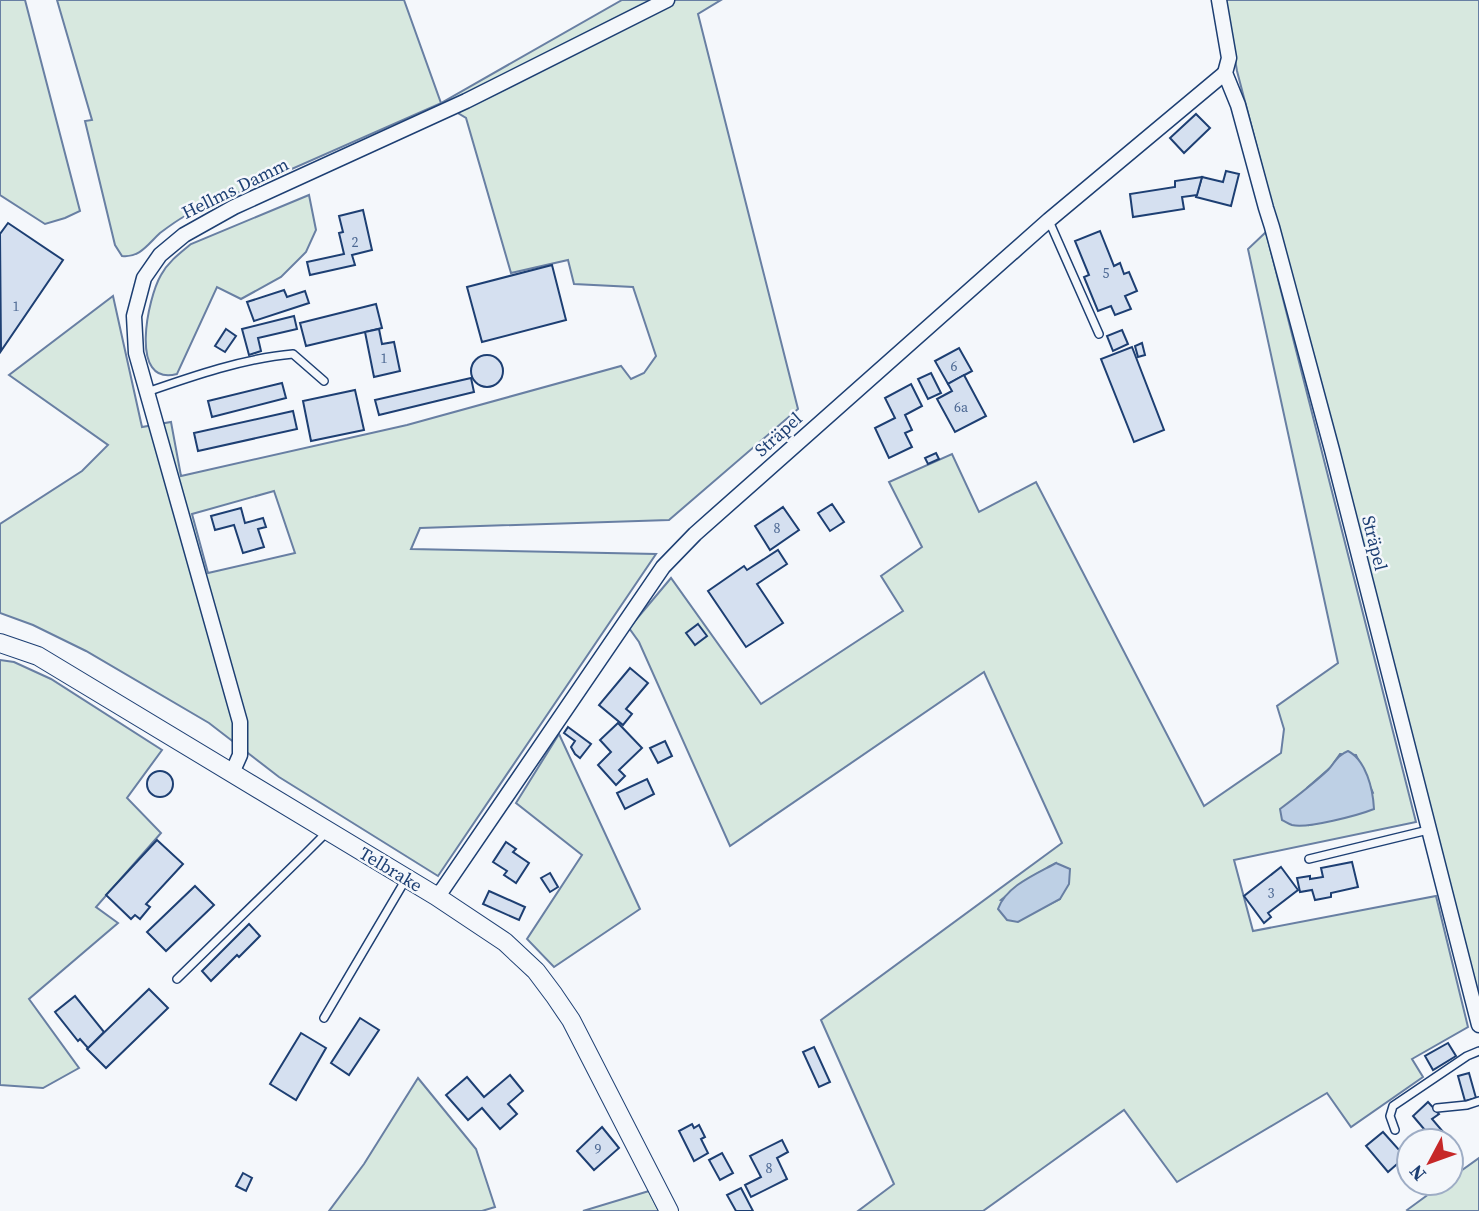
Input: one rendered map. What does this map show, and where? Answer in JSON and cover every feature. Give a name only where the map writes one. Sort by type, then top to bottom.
[{"type":"street","name":"Hellms Damm","points":[[232,773],[240,755],[240,722],[136,353],[134,316],[144,278],[160,255],[184,235],[233,207],[466,101],[667,0]]},
{"type":"street","name":"Sträpel","points":[[1219,0],[1228,58],[1225,74],[1238,106],[1332,450],[1479,1025]]},
{"type":"street","name":"Sträpel","points":[[436,896],[663,567],[695,534],[1049,220],[1225,74]]},
{"type":"street","name":"Telbrake","points":[[0,643],[38,656],[436,896],[505,942],[536,971],[577,1032],[669,1211]]},
{"type":"lane","points":[[1049,220],[1099,334]]},
{"type":"lane","points":[[147,392],[242,364],[293,354],[324,381]]},
{"type":"lane","points":[[1310,859],[1428,830]]},
{"type":"lane","points":[[177,979],[327,831]]},
{"type":"lane","points":[[324,1018],[407,879]]},
{"type":"lane","points":[[1395,1130],[1390,1116],[1393,1107],[1467,1056],[1479,1051]]},
{"type":"lane","points":[[1437,1108],[1479,1101]]},
{"type":"shaded area","points":[[0,0],[25,0],[80,211],[45,224],[0,195]]},
{"type":"shaded area","points":[[57,0],[404,0],[441,103],[185,216],[143,249],[128,256],[122,256],[115,245],[85,121],[92,120]]},
{"type":"shaded area","points":[[622,0],[721,0],[698,14],[798,409],[669,520],[420,528],[411,549],[656,554],[438,876],[279,777],[209,723],[86,651],[33,625],[0,613],[0,524],[82,471],[108,445],[9,375],[113,296],[142,427],[171,422],[181,476],[407,425],[621,366],[631,379],[644,373],[656,356],[633,287],[574,284],[568,260],[511,273],[466,118],[441,103]],"holes":[[[274,491],[295,553],[208,573],[192,514]]]},
{"type":"shaded area","points":[[1225,0],[1479,0],[1479,998],[1237,71]]},
{"type":"shaded area","points":[[309,195],[316,230],[306,252],[281,277],[241,299],[217,287],[177,374],[162,374],[152,367],[147,354],[147,319],[156,286],[171,262],[191,244]]},
{"type":"shaded area","points":[[1266,232],[1416,822],[1234,860],[1253,931],[1436,896],[1468,1027],[1412,1059],[1423,1077],[1351,1127],[1327,1093],[1177,1182],[1124,1110],[983,1211],[858,1211],[894,1184],[821,1020],[1062,843],[984,672],[730,846],[639,642],[629,628],[671,578],[761,704],[903,611],[881,576],[922,547],[889,482],[952,454],[979,512],[1036,482],[1204,806],[1281,753],[1284,729],[1277,706],[1338,663],[1248,249]],"holes":[[[1340,754],[1356,755],[1373,793],[1332,820],[1309,825],[1307,788],[1331,767]],[[1056,863],[1060,899],[1040,909],[1001,900],[1026,880]]]},
{"type":"shaded area","points":[[0,660],[14,662],[51,679],[162,750],[127,798],[161,833],[96,907],[118,923],[29,999],[79,1068],[43,1088],[0,1085]]},
{"type":"shaded area","points":[[559,734],[640,909],[554,967],[527,939],[582,855],[516,803]]},
{"type":"shaded area","points":[[418,1078],[476,1149],[495,1207],[482,1211],[329,1211],[364,1164]]},
{"type":"shaded area","points":[[1479,1158],[1479,1211],[1407,1210],[1425,1197],[1465,1197],[1465,1168]]},
{"type":"shaded area","points":[[649,1191],[659,1211],[583,1211]]},
{"type":"water","points":[[1348,751],[1364,768],[1374,809],[1309,825],[1292,825],[1282,820],[1280,809]]},
{"type":"water","points":[[1056,863],[1070,869],[1069,884],[1060,899],[1018,922],[1007,920],[998,909],[1008,894]]},
{"type":"building","points":[[1196,114],[1210,128],[1184,153],[1170,138]]},
{"type":"building","points":[[1226,171],[1239,174],[1231,206],[1196,197],[1202,177],[1223,182]]},
{"type":"building","points":[[1202,177],[1197,195],[1182,197],[1184,209],[1133,217],[1130,194],[1175,187],[1175,181]]},
{"type":"building","points":[[363,210],[372,250],[352,255],[355,265],[310,275],[307,262],[344,254],[339,233],[343,232],[339,216]]},
{"type":"building","points":[[8,223],[63,260],[1,351],[0,234]]},
{"type":"building","points":[[1100,231],[1114,266],[1120,263],[1124,274],[1129,272],[1137,291],[1125,296],[1131,309],[1115,315],[1111,306],[1098,311],[1084,277],[1089,275],[1075,241]]},
{"type":"building","points":[[552,265],[566,320],[482,342],[467,287]]},
{"type":"building","points":[[284,290],[287,297],[305,291],[309,303],[254,321],[247,302]]},
{"type":"building","points":[[376,304],[382,328],[306,346],[300,323]]},
{"type":"building","points":[[294,316],[297,329],[258,338],[261,351],[249,355],[242,329]]},
{"type":"building","points":[[226,329],[236,336],[225,352],[215,346]]},
{"type":"building","points":[[379,329],[382,344],[394,342],[400,371],[374,377],[365,332]]},
{"type":"building","points":[[1122,330],[1128,344],[1113,351],[1107,336]]},
{"type":"building","points":[[1142,343],[1145,355],[1138,357],[1135,346]]},
{"type":"building","points":[[1132,347],[1164,430],[1134,442],[1101,359]]},
{"type":"building","points":[[959,348],[972,371],[948,384],[935,361]]},
{"type":"building","points":[[487,355],[498,360],[503,371],[498,382],[487,387],[476,382],[471,371],[476,360]]},
{"type":"building","points":[[931,373],[941,393],[928,399],[918,379]]},
{"type":"building","points":[[964,375],[986,416],[955,432],[937,399],[952,391],[948,384]]},
{"type":"building","points":[[471,378],[474,392],[379,415],[375,400]]},
{"type":"building","points":[[282,383],[286,398],[212,417],[208,401]]},
{"type":"building","points":[[911,384],[922,406],[905,415],[912,430],[905,433],[912,447],[889,458],[875,428],[895,418],[885,398]]},
{"type":"building","points":[[355,390],[364,430],[311,441],[303,401]]},
{"type":"building","points":[[293,411],[297,429],[198,451],[194,433]]},
{"type":"building","points":[[936,453],[939,459],[928,464],[925,458]]},
{"type":"building","points":[[832,504],[844,522],[830,531],[818,513]]},
{"type":"building","points":[[783,507],[799,530],[770,550],[755,526]]},
{"type":"building","points":[[241,508],[245,523],[263,518],[266,527],[258,529],[264,547],[243,553],[234,525],[215,530],[211,516]]},
{"type":"building","points":[[778,550],[787,564],[757,584],[783,623],[746,647],[708,591],[744,566],[747,570]]},
{"type":"building","points":[[698,624],[707,636],[695,645],[686,633]]},
{"type":"building","points":[[630,668],[648,683],[626,709],[632,714],[623,725],[599,705]]},
{"type":"building","points":[[618,723],[642,748],[619,770],[625,776],[616,785],[598,765],[611,752],[600,740]]},
{"type":"building","points":[[568,727],[591,744],[580,758],[571,747],[575,741],[564,733]]},
{"type":"building","points":[[665,741],[672,756],[658,763],[650,748]]},
{"type":"building","points":[[160,771],[169,775],[173,784],[169,793],[160,797],[151,793],[147,784],[151,775]]},
{"type":"building","points":[[647,779],[654,794],[625,809],[617,793]]},
{"type":"building","points":[[157,840],[183,864],[146,904],[150,907],[140,919],[135,915],[131,919],[106,895]]},
{"type":"building","points":[[506,842],[516,849],[513,852],[529,863],[516,883],[504,875],[507,871],[493,862]]},
{"type":"building","points":[[1352,862],[1358,887],[1315,900],[1312,890],[1300,892],[1297,878],[1323,877],[1321,868]]},
{"type":"building","points":[[1281,867],[1298,890],[1268,913],[1271,917],[1264,923],[1244,896]]},
{"type":"building","points":[[550,873],[558,887],[550,892],[541,878]]},
{"type":"building","points":[[195,886],[214,905],[166,951],[147,932]]},
{"type":"building","points":[[489,891],[525,907],[519,920],[483,904]]},
{"type":"building","points":[[249,924],[260,936],[211,981],[202,971]]},
{"type":"building","points":[[149,989],[168,1008],[106,1068],[87,1049]]},
{"type":"building","points":[[75,996],[104,1032],[88,1048],[80,1039],[78,1041],[55,1012]]},
{"type":"building","points":[[360,1018],[379,1030],[349,1075],[331,1063]]},
{"type":"building","points":[[301,1033],[326,1048],[296,1100],[270,1084]]},
{"type":"building","points":[[1448,1043],[1456,1056],[1433,1070],[1425,1056]]},
{"type":"building","points":[[814,1047],[830,1082],[819,1087],[803,1052]]},
{"type":"building","points":[[1469,1073],[1476,1098],[1465,1101],[1458,1076]]},
{"type":"building","points":[[510,1075],[523,1091],[508,1104],[517,1114],[500,1129],[482,1108],[468,1120],[446,1095],[467,1077],[484,1097]]},
{"type":"building","points":[[1428,1102],[1439,1114],[1432,1119],[1439,1127],[1422,1127],[1413,1116]]},
{"type":"building","points":[[692,1124],[694,1128],[699,1125],[705,1137],[701,1139],[708,1153],[694,1161],[679,1131]]},
{"type":"building","points":[[602,1127],[619,1148],[594,1170],[577,1151]]},
{"type":"building","points":[[1383,1132],[1395,1146],[1395,1166],[1388,1172],[1366,1146]]},
{"type":"building","points":[[782,1140],[788,1152],[777,1158],[787,1179],[751,1197],[745,1185],[761,1177],[750,1156]]},
{"type":"building","points":[[722,1153],[733,1173],[720,1180],[709,1160]]},
{"type":"building","points":[[243,1173],[252,1178],[246,1191],[236,1186]]},
{"type":"building","points":[[741,1188],[753,1211],[736,1211],[727,1195]]}]
